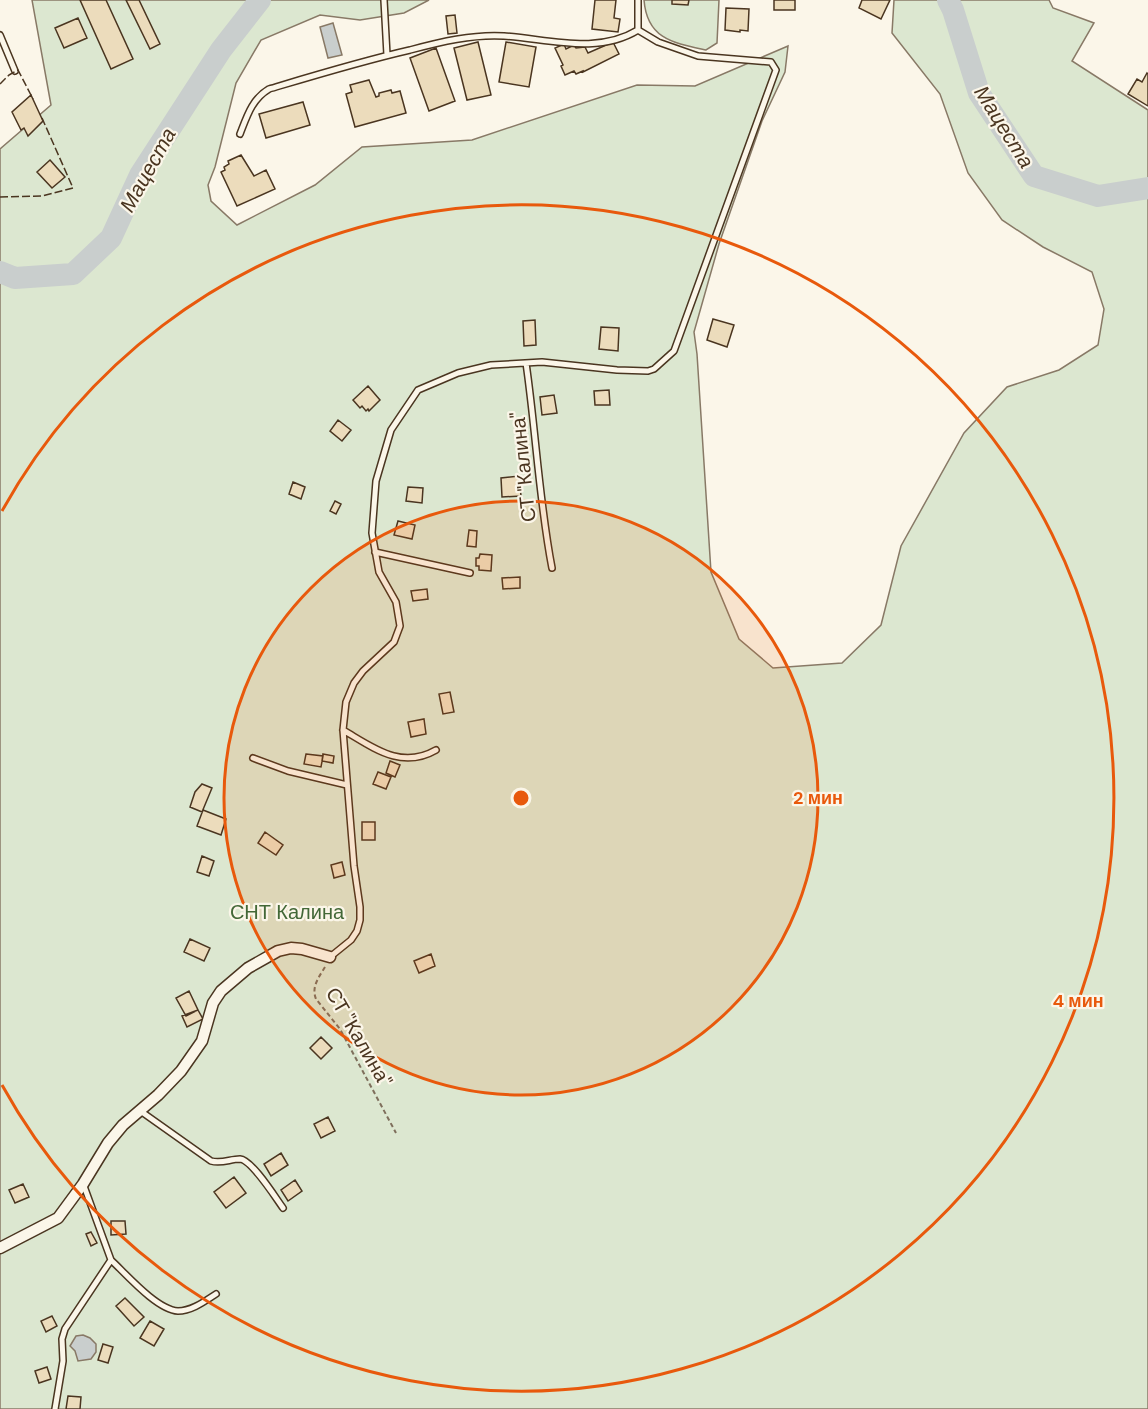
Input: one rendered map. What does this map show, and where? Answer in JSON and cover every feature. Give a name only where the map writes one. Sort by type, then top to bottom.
[{"type":"street","points":[[0,1248],[58,1218],[83,1184],[108,1143],[123,1125],[181,1071],[202,1041],[213,1003],[221,991],[248,968],[278,951],[291,948],[302,949],[330,957]]},
{"type":"lane","points":[[384,0],[387,55]]},
{"type":"lane","points":[[638,0],[638,30]]},
{"type":"lane","points":[[240,134],[258,95],[269,89],[387,55],[447,41],[502,36],[571,44],[603,43],[626,38],[638,30]]},
{"type":"lane","points":[[330,957],[351,940],[360,921],[347,785],[344,730],[346,702],[354,683],[363,671],[394,642],[400,626],[396,602],[379,572],[372,533],[376,481],[391,430],[418,390],[458,373],[491,365],[542,362],[648,371],[654,369],[674,351],[776,70],[771,62],[698,56],[658,42],[638,30]]},
{"type":"lane","points":[[0,35],[15,71]]},
{"type":"lane","name":"СТ \"Калина\"","points":[[526,363],[544,525],[552,568]]},
{"type":"lane","points":[[375,552],[470,573]]},
{"type":"lane","points":[[344,730],[392,757],[411,759],[424,757],[436,750]]},
{"type":"lane","points":[[253,758],[288,771],[347,785]]},
{"type":"lane","points":[[139,1110],[212,1161],[219,1163],[237,1159],[249,1162],[283,1208]]},
{"type":"lane","points":[[83,1184],[111,1260],[156,1301],[166,1308],[177,1311],[201,1304],[216,1294]]},
{"type":"lane","points":[[55,1409],[63,1361],[62,1339],[65,1329],[111,1260]]},
{"type":"path","name":"СТ \"Калина\"","points":[[330,957],[313,993],[340,1029],[396,1133]]},
{"type":"green space","name":"СНТ Калина","points":[[32,0],[429,0],[404,13],[360,20],[320,15],[261,40],[236,83],[215,167],[208,185],[211,201],[237,225],[315,185],[362,147],[472,140],[637,85],[695,86],[788,46],[785,72],[762,121],[719,244],[694,332],[711,572],[739,639],[773,668],[842,663],[881,625],[901,546],[964,433],[1007,387],[1059,370],[1098,345],[1104,309],[1092,272],[1043,247],[1002,220],[968,173],[940,94],[892,33],[894,0],[1049,0],[1053,8],[1094,23],[1072,61],[1148,110],[1148,1409],[0,1409],[0,149],[51,105]]},
{"type":"green space","points":[[644,0],[719,0],[717,43],[706,50],[683,45],[664,37],[650,23]]},
{"type":"shaded area","points":[[333,23],[342,55],[328,58],[320,27]]},
{"type":"shaded area","points":[[83,1335],[96,1344],[96,1352],[91,1359],[78,1361],[75,1351],[70,1346],[76,1336]]},
{"type":"building","points":[[80,0],[106,0],[133,59],[111,69]]},
{"type":"building","points":[[126,0],[139,0],[160,44],[150,49]]},
{"type":"building","points":[[595,0],[616,0],[614,18],[620,19],[618,32],[592,29]]},
{"type":"building","points":[[672,0],[689,0],[688,5],[672,4]]},
{"type":"building","points":[[774,0],[795,0],[795,10],[774,10]]},
{"type":"building","points":[[862,0],[890,0],[881,19],[859,8]]},
{"type":"building","points":[[726,8],[749,9],[748,31],[725,30]]},
{"type":"building","points":[[455,15],[457,33],[448,34],[446,16]]},
{"type":"building","points":[[78,18],[87,38],[64,48],[55,28]]},
{"type":"building","points":[[478,42],[491,95],[467,100],[454,48]]},
{"type":"building","points":[[506,42],[536,47],[529,87],[499,82]]},
{"type":"building","points":[[613,42],[619,54],[576,74],[574,71],[565,75],[555,48],[564,44],[566,49],[574,45],[576,48],[585,47],[588,53]]},
{"type":"building","points":[[436,48],[455,101],[429,111],[410,58]]},
{"type":"building","points":[[1147,73],[1148,106],[1128,94],[1137,79],[1142,82]]},
{"type":"building","points":[[369,80],[376,97],[379,93],[391,90],[392,93],[400,91],[406,113],[355,127],[346,94],[352,92],[350,85]]},
{"type":"building","points":[[31,95],[43,121],[28,136],[24,128],[21,130],[12,112]]},
{"type":"building","points":[[303,102],[310,125],[266,138],[259,114]]},
{"type":"building","points":[[241,155],[254,176],[266,170],[275,189],[237,206],[221,172],[229,164],[228,161]]},
{"type":"building","points":[[50,160],[65,177],[52,188],[37,172]]},
{"type":"building","points":[[713,319],[734,325],[727,347],[707,340]]},
{"type":"building","points":[[535,320],[536,345],[524,346],[523,321]]},
{"type":"building","points":[[601,327],[619,328],[618,351],[599,349]]},
{"type":"building","points":[[368,386],[380,400],[369,411],[368,409],[366,411],[353,400]]},
{"type":"building","points":[[609,390],[610,405],[595,405],[594,391]]},
{"type":"building","points":[[554,395],[557,413],[542,415],[540,397]]},
{"type":"building","points":[[338,420],[351,430],[342,441],[330,431]]},
{"type":"building","points":[[519,476],[521,496],[502,497],[501,478]]},
{"type":"building","points":[[293,482],[305,487],[301,499],[289,494]]},
{"type":"building","points":[[408,487],[423,488],[422,503],[406,501]]},
{"type":"building","points":[[335,501],[341,504],[336,514],[330,511]]},
{"type":"building","points":[[398,521],[415,525],[412,539],[394,535]]},
{"type":"building","points":[[469,530],[477,531],[476,547],[467,546]]},
{"type":"building","points":[[480,554],[492,555],[491,571],[479,570],[479,566],[476,566],[476,558],[479,558]]},
{"type":"building","points":[[520,577],[520,588],[503,589],[502,578]]},
{"type":"building","points":[[427,589],[428,599],[413,601],[411,591]]},
{"type":"building","points":[[450,692],[454,712],[443,714],[439,694]]},
{"type":"building","points":[[424,719],[426,734],[411,737],[408,722]]},
{"type":"building","points":[[306,754],[323,756],[321,767],[304,764]]},
{"type":"building","points":[[323,754],[334,756],[333,763],[322,761]]},
{"type":"building","points":[[390,761],[400,765],[395,777],[386,773]]},
{"type":"building","points":[[378,772],[391,777],[386,789],[373,784]]},
{"type":"building","points":[[202,784],[212,788],[202,812],[190,807],[195,792]]},
{"type":"building","points":[[203,810],[226,819],[221,835],[197,826]]},
{"type":"building","points":[[362,822],[375,822],[375,840],[362,840]]},
{"type":"building","points":[[265,832],[283,845],[276,855],[258,843]]},
{"type":"building","points":[[202,856],[214,861],[209,876],[197,872]]},
{"type":"building","points":[[342,862],[345,875],[334,878],[331,865]]},
{"type":"building","points":[[190,939],[210,948],[204,961],[184,952]]},
{"type":"building","points":[[431,954],[435,966],[419,973],[414,961]]},
{"type":"building","points":[[189,991],[198,1010],[186,1016],[176,998]]},
{"type":"building","points":[[198,1010],[203,1019],[187,1027],[182,1016]]},
{"type":"building","points":[[321,1037],[332,1048],[321,1059],[310,1048]]},
{"type":"building","points":[[328,1117],[335,1131],[321,1138],[314,1124]]},
{"type":"building","points":[[281,1153],[288,1165],[271,1176],[264,1164]]},
{"type":"building","points":[[234,1177],[246,1193],[226,1208],[214,1192]]},
{"type":"building","points":[[295,1180],[302,1191],[288,1201],[281,1190]]},
{"type":"building","points":[[23,1184],[29,1197],[15,1203],[9,1190]]},
{"type":"building","points":[[111,1221],[125,1221],[126,1234],[111,1235]]},
{"type":"building","points":[[91,1232],[97,1243],[91,1246],[86,1234]]},
{"type":"building","points":[[125,1298],[144,1317],[134,1326],[116,1306]]},
{"type":"building","points":[[52,1316],[57,1326],[46,1332],[41,1321]]},
{"type":"building","points":[[150,1321],[164,1329],[154,1346],[140,1338]]},
{"type":"building","points":[[103,1344],[113,1347],[108,1363],[98,1360]]},
{"type":"building","points":[[47,1367],[51,1379],[39,1383],[35,1371]]},
{"type":"building","points":[[68,1396],[81,1397],[80,1409],[66,1409]]},
{"type":"waterway","name":"Мацеста","points":[[0,272],[15,278],[73,274],[111,238],[140,175],[221,50],[260,0]]},
{"type":"waterway","name":"Мацеста","points":[[948,0],[979,93],[1034,176],[1098,196],[1148,188]]},
{"type":"fence","points":[[0,84],[18,70],[33,99]]},
{"type":"fence","points":[[0,197],[42,196],[73,188],[42,118]]}]
